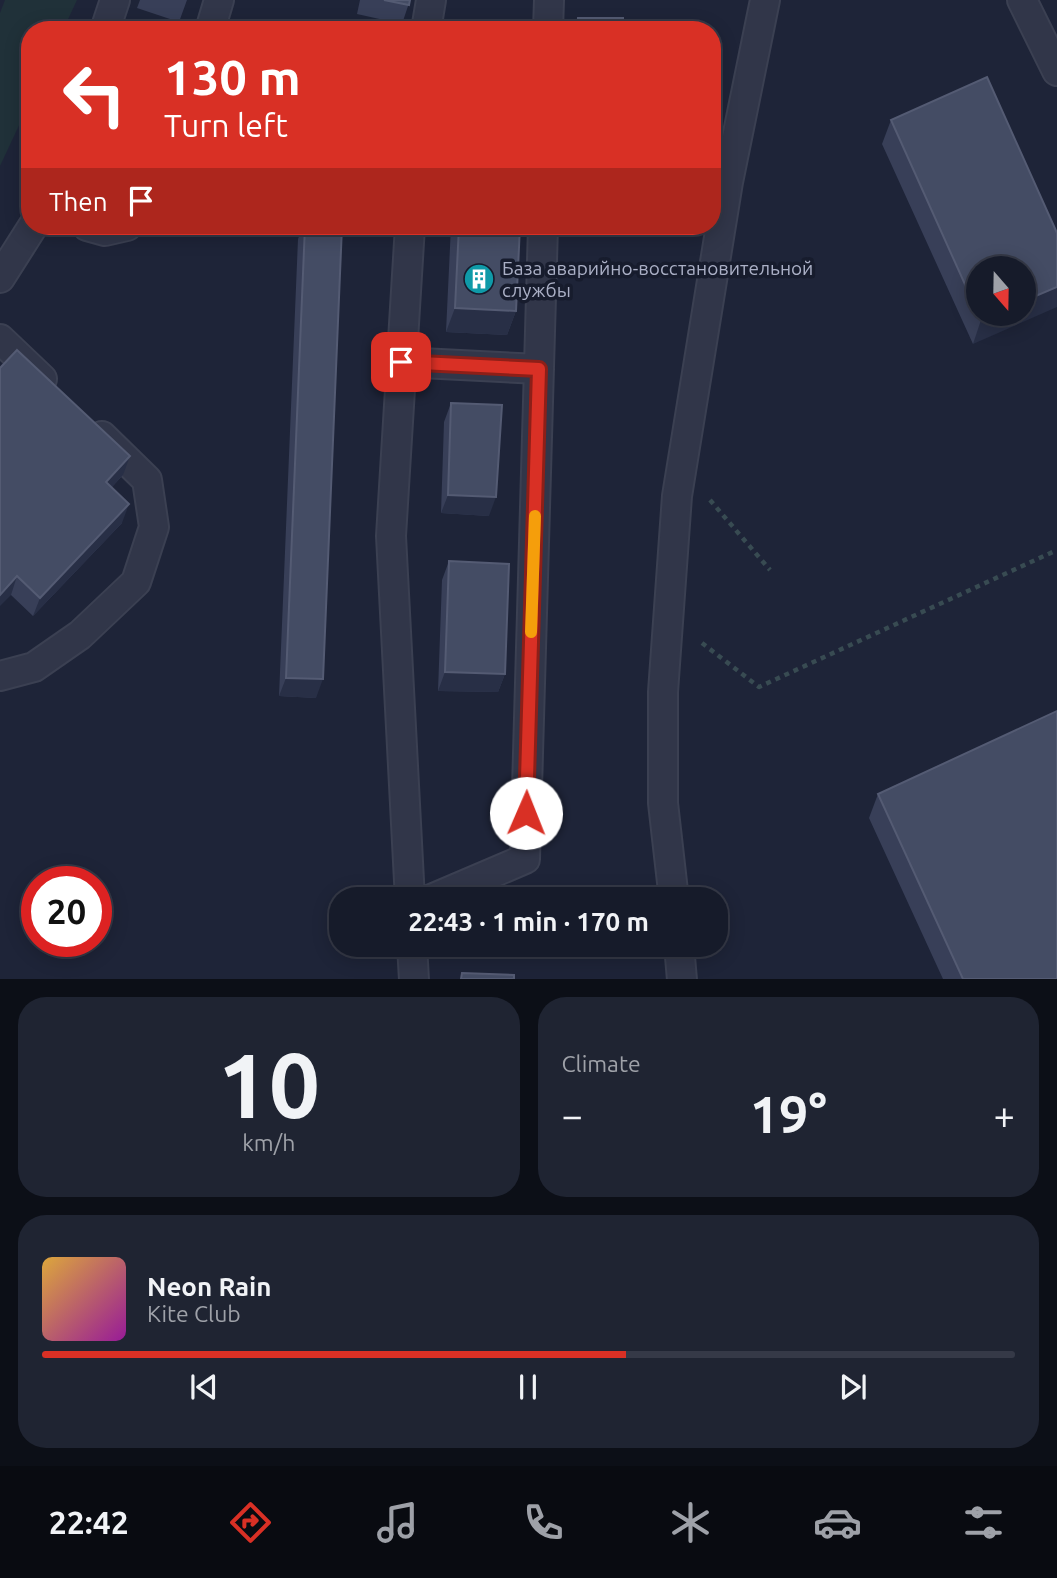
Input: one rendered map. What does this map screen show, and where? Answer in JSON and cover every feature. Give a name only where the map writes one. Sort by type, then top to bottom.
[{"type":"street","points":[[108,21],[115,0]]},
{"type":"street","points":[[213,21],[219,0]]},
{"type":"street","points":[[428,21],[431,0]]},
{"type":"street","points":[[548,21],[549,0]]},
{"type":"street","points":[[721,225],[765,0]]},
{"type":"street","points":[[1022,0],[1057,71]]},
{"type":"street","points":[[0,278],[27,235]]},
{"type":"street","points":[[409,235],[391,536],[409,887]]},
{"type":"street","points":[[459,887],[525,859],[543,235]]},
{"type":"street","points":[[673,887],[663,803],[663,692],[677,496],[719,235]]},
{"type":"street","points":[[0,339],[63,399]]},
{"type":"street","points":[[401,362],[539,369]]},
{"type":"street","points":[[0,676],[34,667],[43,661],[80,635],[136,582],[154,527],[147,480],[85,420]]},
{"type":"street","points":[[413,957],[414,979]]},
{"type":"street","points":[[679,957],[682,979]]},
{"type":"path","points":[[710,500],[770,570]]},
{"type":"path","points":[[702,643],[759,687],[1057,550]]},
{"type":"shaded area","points":[[5,0],[77,0],[67,21],[21,21],[21,121],[0,166],[0,13]]},
{"type":"building","points":[[384,0],[410,0],[409,5]]},
{"type":"building","points":[[578,18],[623,18],[623,21],[578,21]]},
{"type":"building","points":[[987,77],[1057,233],[1057,287],[1036,296],[1036,256],[966,256],[966,287],[891,120]]},
{"type":"building","points":[[305,235],[342,235],[323,679],[286,678]]},
{"type":"building","name":"База аварийно-восстановительной службы","points":[[459,235],[520,235],[516,311],[455,308]]},
{"type":"building","points":[[17,350],[130,456],[106,482],[129,504],[40,598],[17,576],[0,595],[0,368]]},
{"type":"building","points":[[451,403],[502,405],[496,497],[448,495]]},
{"type":"building","points":[[449,561],[509,564],[505,674],[445,672]]},
{"type":"building","points":[[1057,711],[1057,979],[963,979],[878,794]]},
{"type":"building","points":[[462,973],[514,975],[514,979],[461,979]]},
{"type":"slow traffic","points":[[531,632],[535,516]]},
{"type":"place","name":"База аварийно-восстановительной службы","points":[[479,279]]},
{"type":"route","points":[[401,362],[539,369],[526,813]]}]
